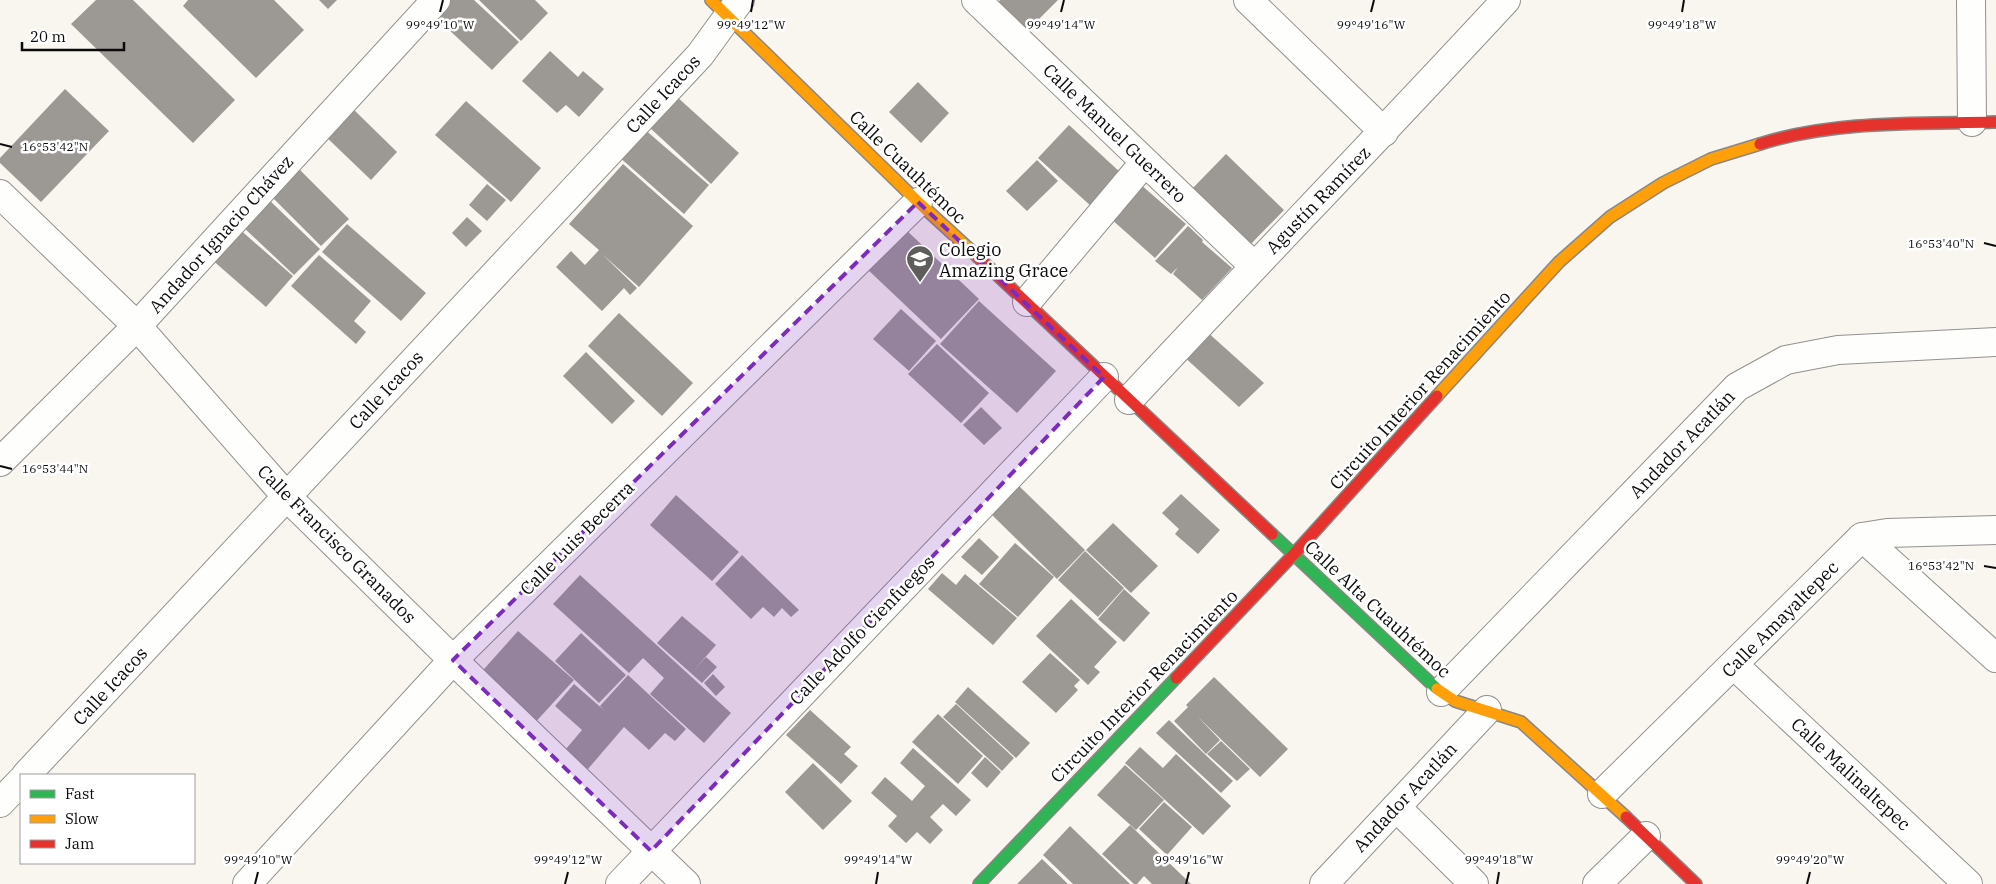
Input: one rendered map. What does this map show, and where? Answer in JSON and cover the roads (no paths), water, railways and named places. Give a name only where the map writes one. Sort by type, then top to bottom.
[{"type":"street","name":"Andador Ignacio Chávez","points":[[0,462],[137,326],[436,0]]},
{"type":"street","name":"Calle Manuel Guerrero","points":[[976,0],[1144,163],[1254,266]]},
{"type":"street","points":[[1248,0],[1384,132]]},
{"type":"street","name":"Agustín Ramírez","points":[[1129,400],[1254,266],[1384,132],[1506,0]]},
{"type":"street","points":[[1971,0],[1984,122]]},
{"type":"street","name":"Calle Cuauhtémoc","points":[[726,5],[918,202],[1027,302],[1104,377]]},
{"type":"street","name":"Calle Icacos","points":[[27,774],[700,55],[726,5]]},
{"type":"street","name":"Circuito Interior Renacimiento","points":[[979,884],[1294,554],[1559,262],[1610,217],[1663,183],[1711,159],[1778,138],[1862,125],[1984,122]]},
{"type":"street","points":[[1027,302],[1144,163]]},
{"type":"street","name":"Calle Francisco Granados","points":[[0,194],[137,326],[287,497],[686,884]]},
{"type":"street","name":"Calle Luis Becerra","points":[[247,884],[453,660],[918,202]]},
{"type":"street","name":"Andador Acatlán","points":[[1441,692],[1736,387],[1786,360],[1838,350],[1996,342]]},
{"type":"street","name":"Calle Alta Cuauhtémoc","points":[[1104,377],[1441,692],[1455,701],[1521,722],[1602,794],[1696,884]]},
{"type":"street","name":"Calle Adolfo Cienfuegos","points":[[620,884],[1104,377]]},
{"type":"street","points":[[1862,537],[1887,533],[1996,530]]},
{"type":"street","points":[[1862,537],[1996,658]]},
{"type":"street","name":"Calle Amayaltepec","points":[[1602,794],[1862,537]]},
{"type":"street","name":"Calle Malinaltepec","points":[[1734,665],[1968,884]]},
{"type":"street","name":"Andador Acatlán","points":[[1324,884],[1487,710]]},
{"type":"street","points":[[0,803],[20,782]]},
{"type":"street","points":[[1396,807],[1474,884]]},
{"type":"street","points":[[1597,884],[1646,836]]},
{"type":"place","name":"Colegio Amazing Grace","points":[[920,283]]}]
